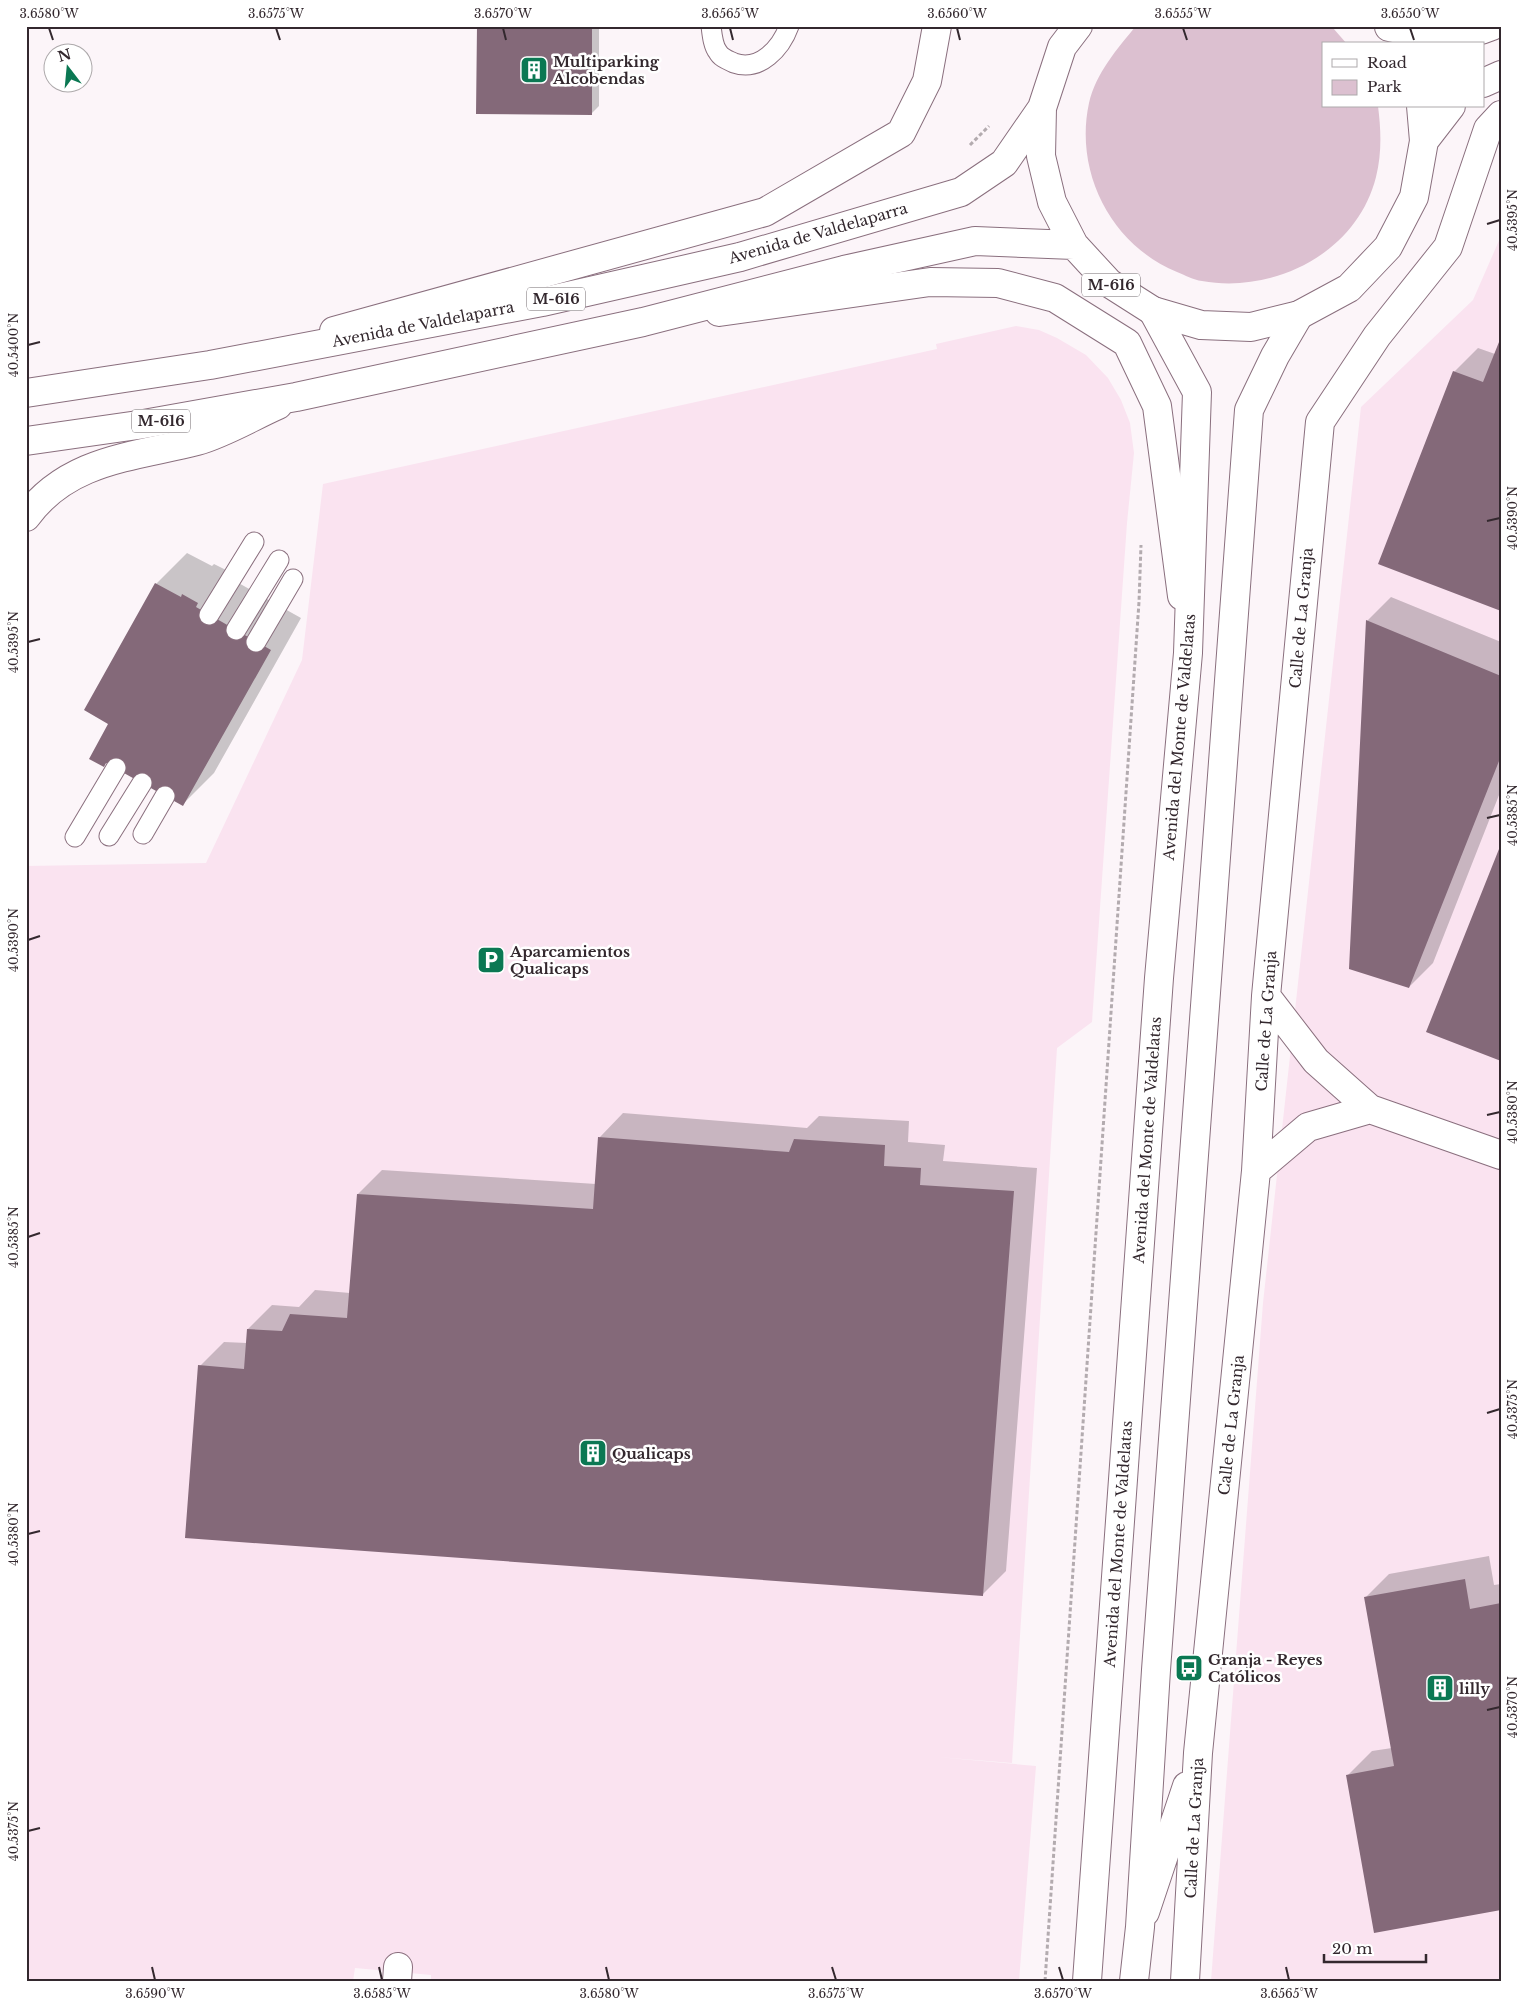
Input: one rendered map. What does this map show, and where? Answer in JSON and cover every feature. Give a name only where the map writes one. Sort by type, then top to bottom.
[{"type":"main road","points":[[210,364],[765,212],[901,133],[927,81],[937,26]]},
{"type":"main road","name":"M-616","points":[[1078,26],[1062,47],[1042,108],[1041,156],[1052,202],[1074,245],[1109,283],[1153,311],[1201,325],[1250,327],[1299,315],[1349,288],[1388,247],[1414,196],[1424,141],[1421,108]]},
{"type":"main road","points":[[1388,26],[1416,34],[1475,34],[1492,26]]},
{"type":"main road","points":[[1388,26],[1399,42]]},
{"type":"main road","points":[[1484,83],[1501,75]]},
{"type":"main road","name":"Avenida de Valdelaparra","points":[[26,393],[210,364],[542,302],[740,257],[961,192],[1004,163],[1042,108]]},
{"type":"main road","name":"M-616","points":[[1424,141],[1449,108]]},
{"type":"main road","name":"Calle de La Granja","points":[[1185,1981],[1198,1753],[1256,1171],[1266,996],[1320,422],[1377,336],[1448,247],[1488,128],[1501,115]]},
{"type":"main road","name":"M-616","points":[[26,441],[138,425],[296,397],[643,322],[844,270],[974,241],[1074,245]]},
{"type":"main road","points":[[643,322],[930,282],[998,283],[1056,298],[1127,343],[1157,406],[1188,653]]},
{"type":"main road","name":"Avenida del Monte de Valdelatas","points":[[1087,1981],[1159,978],[1188,653],[1197,392],[1153,311]]},
{"type":"main road","points":[[1134,1981],[1140,1927],[1158,1640],[1249,410],[1275,356],[1299,315]]},
{"type":"main road","points":[[26,517],[37,502],[63,482],[108,460],[199,440],[296,397]]},
{"type":"main road","points":[[1266,996],[1316,1061],[1370,1109],[1501,1155]]},
{"type":"main road","points":[[1256,1171],[1308,1127],[1370,1109]]},
{"type":"main road","points":[[1140,1927],[1198,1753]]},
{"type":"lane","points":[[711,26],[717,52],[737,64],[761,61],[772,54],[785,37],[789,26]]},
{"type":"lane","points":[[209,615],[254,542]]},
{"type":"lane","points":[[236,630],[279,560]]},
{"type":"lane","points":[[256,642],[293,579]]},
{"type":"lane","points":[[75,837],[116,768]]},
{"type":"lane","points":[[109,836],[142,783]]},
{"type":"lane","points":[[143,834],[165,796]]},
{"type":"path","points":[[1045,1981],[1133,681]]},
{"type":"shaded area","points":[[1501,236],[1501,1981],[1211,1981],[1263,1303],[1361,407],[1473,300]]},
{"type":"shaded area","points":[[1016,326],[1039,330],[1057,338],[1086,355],[1108,378],[1121,400],[1130,423],[1134,453],[1127,523],[1092,1022],[1057,1048],[1012,1763],[938,1757],[1036,1766],[1019,1981],[431,1981],[431,1975],[355,1968],[353,1981],[26,1981],[26,866],[206,863],[302,660],[323,484],[937,349],[936,344]]},
{"type":"green space","points":[[1136,26],[1333,28],[1345,42],[1322,42],[1322,108],[1378,108],[1380,124],[1379,159],[1376,177],[1366,204],[1351,227],[1332,247],[1309,262],[1284,274],[1257,281],[1229,283],[1192,279],[1154,260],[1133,244],[1116,225],[1103,203],[1093,180],[1087,155],[1086,129],[1092,92],[1108,62]]},
{"type":"building","name":"Multiparking Alcobendas","points":[[477,26],[592,26],[592,115],[476,114]]},
{"type":"building","points":[[1501,337],[1501,611],[1378,564],[1453,371],[1483,382]]},
{"type":"building","points":[[155,583],[181,597],[182,594],[198,603],[196,607],[271,650],[183,806],[106,763],[104,767],[89,759],[108,724],[84,710]]},
{"type":"building","points":[[1366,620],[1501,676],[1501,756],[1409,988],[1349,969]]},
{"type":"building","points":[[1501,844],[1501,1061],[1426,1032]]},
{"type":"building","name":"Qualicaps","points":[[598,1137],[789,1152],[794,1139],[885,1145],[884,1166],[921,1168],[920,1185],[1014,1191],[983,1596],[185,1538],[198,1365],[244,1369],[247,1329],[282,1331],[290,1314],[347,1318],[357,1194],[593,1209]]},
{"type":"building","name":"lilly","points":[[1465,1579],[1470,1609],[1501,1603],[1501,1910],[1374,1933],[1346,1775],[1394,1766],[1364,1597]]},
{"type":"place","name":"Multiparking Alcobendas","points":[[534,70]]},
{"type":"place","name":"Aparcamientos Qualicaps","points":[[491,960]]},
{"type":"place","name":"Qualicaps","points":[[593,1453]]},
{"type":"place","name":"Granja - Reyes Católicos","points":[[1189,1668]]},
{"type":"place","name":"lilly","points":[[1440,1688]]}]
